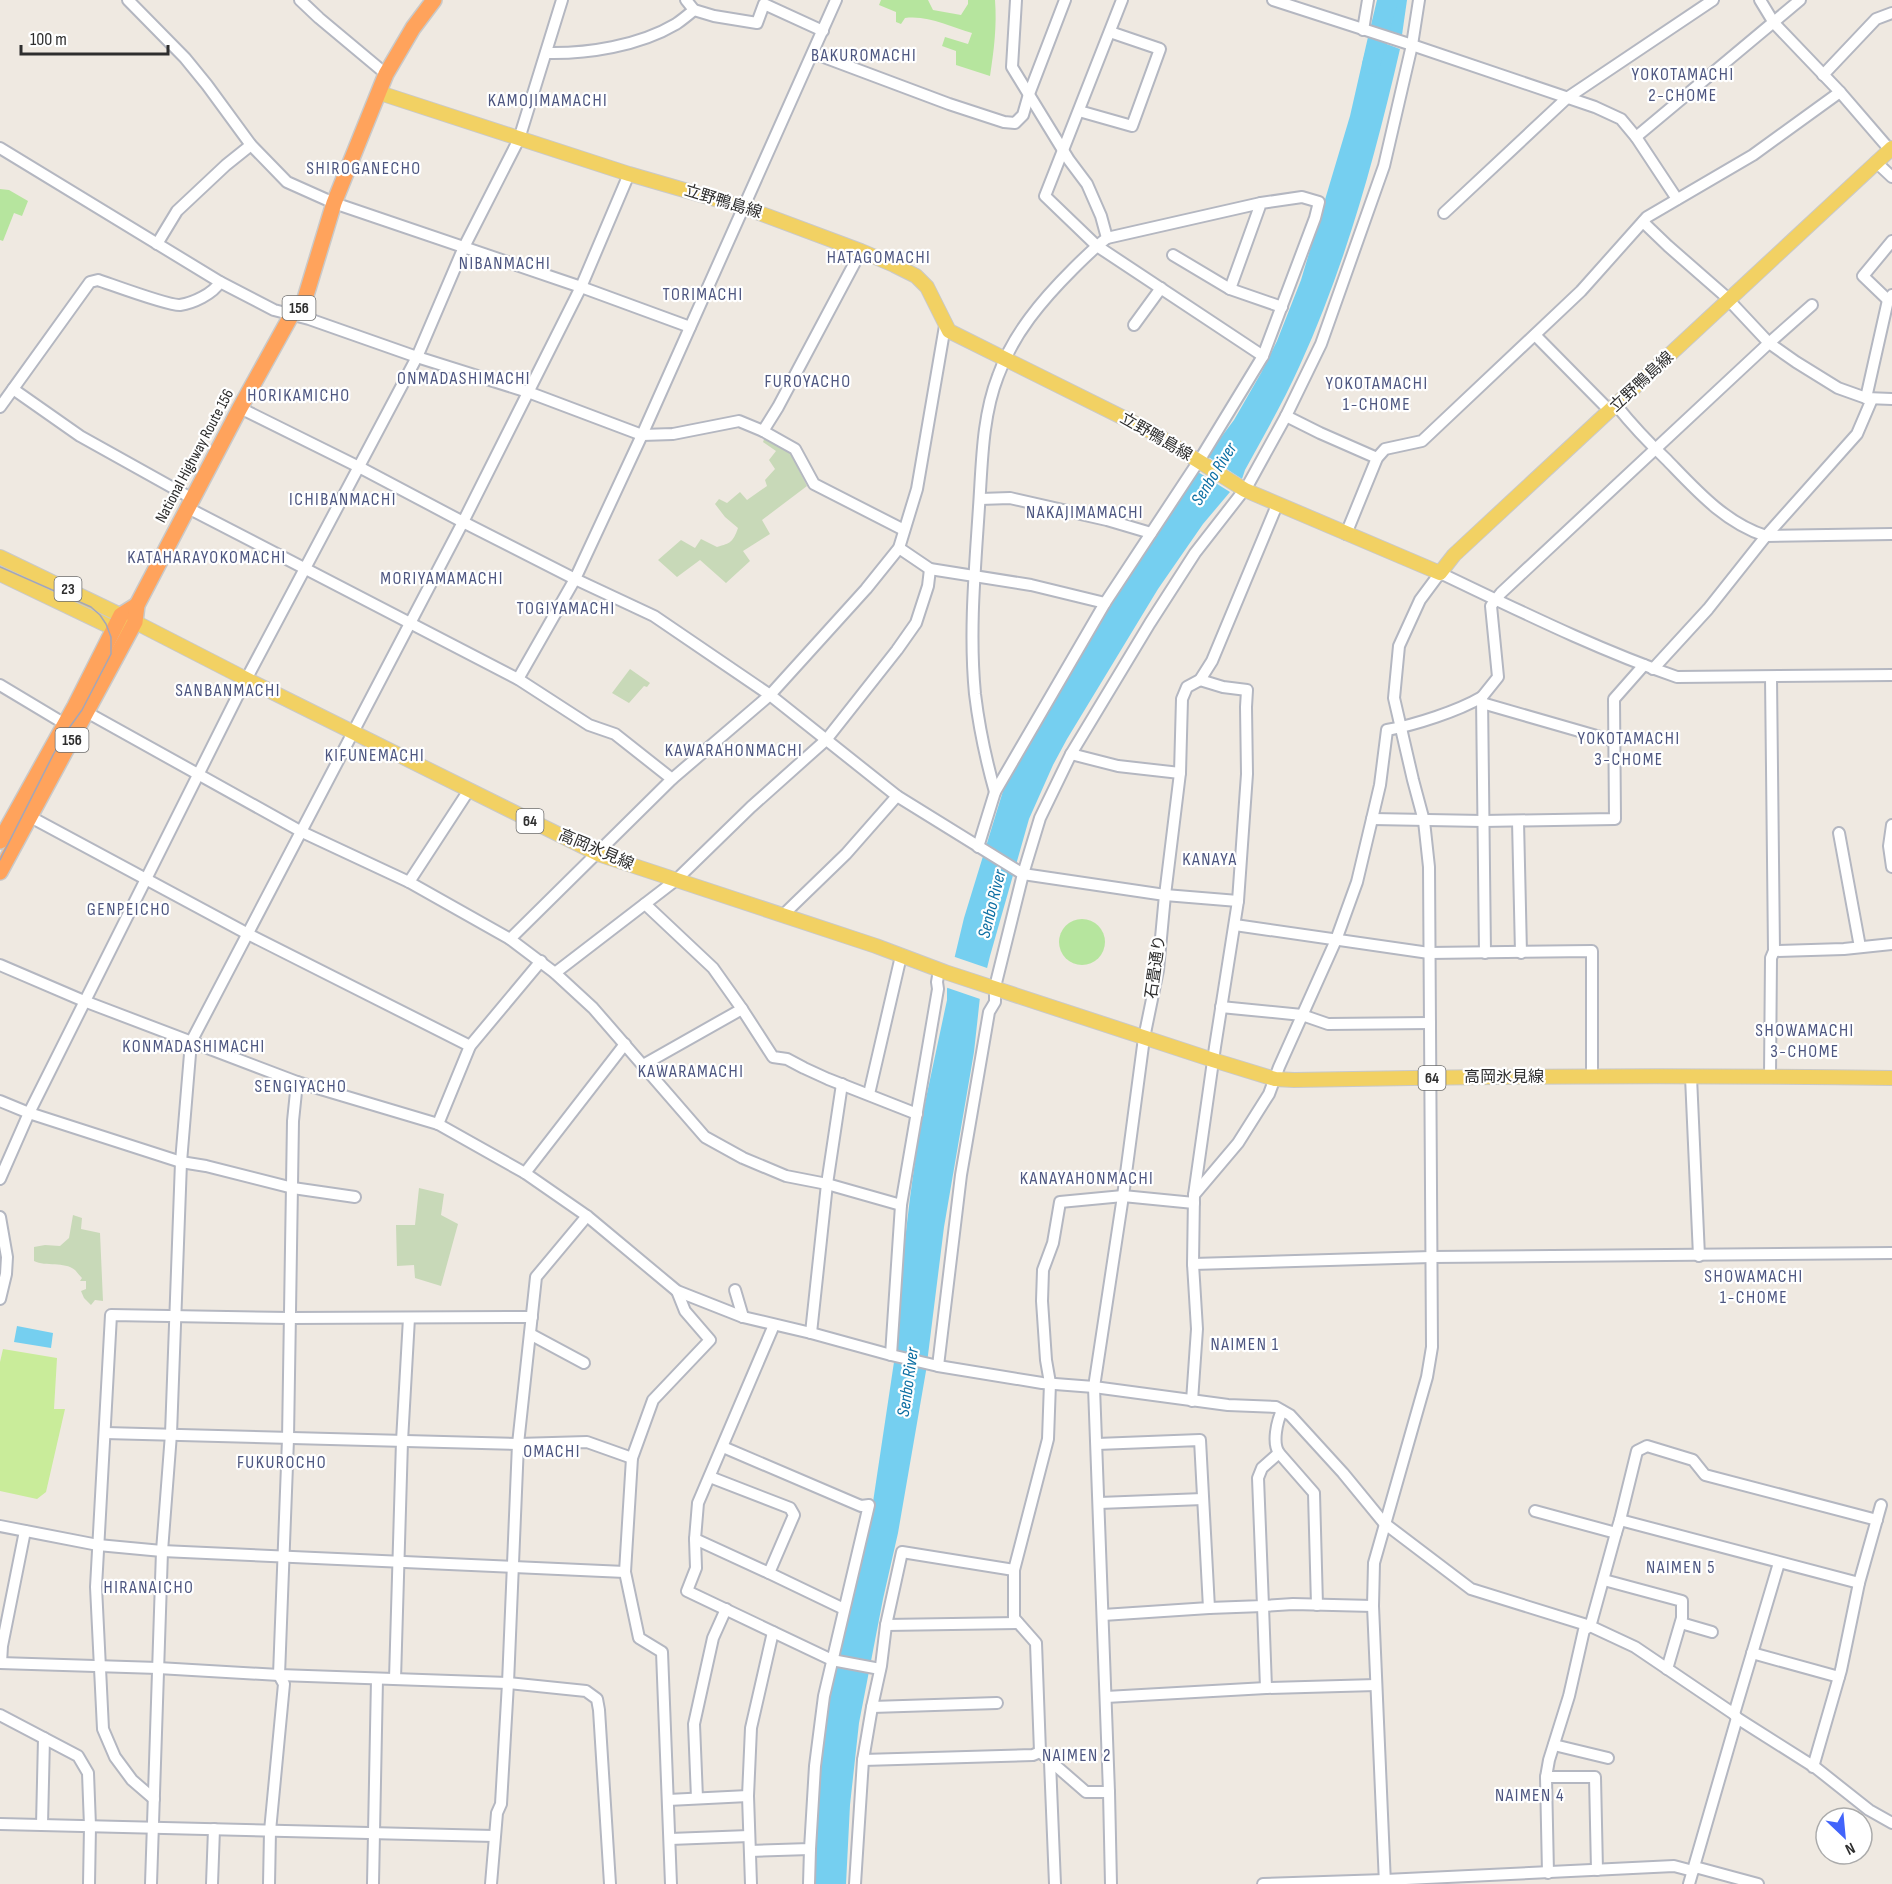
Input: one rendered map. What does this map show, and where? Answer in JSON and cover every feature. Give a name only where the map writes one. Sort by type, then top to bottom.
[{"type":"highway","name":"National Highway Route 156","points":[[0,841],[65,724],[81,709],[135,622],[137,605],[240,408],[292,314],[304,302],[334,203],[386,74],[413,28],[434,0]]},
{"type":"highway","points":[[118,622],[137,605]]},
{"type":"highway","name":"National Highway Route 156","points":[[0,872],[31,817],[118,622]]},
{"type":"main road","name":"立野鴨島線","points":[[380,93],[629,174],[743,207],[861,251],[916,276],[927,287],[949,331],[1152,432],[1243,489],[1440,573],[1454,555],[1891,149]]},
{"type":"main road","name":"23","points":[[0,557],[118,622]]},
{"type":"main road","name":"23","points":[[0,574],[118,622]]},
{"type":"main road","points":[[118,622],[135,622]]},
{"type":"main road","name":"高岡氷見線","points":[[135,622],[598,854],[783,915],[942,971]]},
{"type":"main road","name":"64","points":[[942,971],[991,986]]},
{"type":"main road","name":"高岡氷見線","points":[[991,986],[1144,1038],[1275,1079],[1770,1076],[1892,1078]]},
{"type":"street","points":[[128,0],[185,58],[251,145],[287,182],[334,203],[581,287],[690,327]]},
{"type":"street","points":[[300,0],[386,74]]},
{"type":"street","points":[[0,1179],[29,1113],[84,1001],[246,679],[417,357],[464,247],[519,139],[562,0]]},
{"type":"street","points":[[686,0],[694,10],[714,16],[757,23],[764,4],[823,31]]},
{"type":"street","points":[[518,679],[575,579],[642,435],[836,0]]},
{"type":"street","points":[[1016,0],[1012,67],[1095,198],[1107,238]]},
{"type":"street","points":[[813,53],[949,104],[1004,122],[1015,123],[1023,115],[1065,0]]},
{"type":"street","points":[[1122,0],[1045,196],[1097,246],[1263,356]]},
{"type":"street","points":[[1273,0],[1595,107],[1621,119],[1636,137],[1677,199]]},
{"type":"street","points":[[1365,31],[1368,0]]},
{"type":"street","points":[[936,1365],[961,1175],[989,1012],[995,1002],[991,986],[1021,872],[1040,818],[1071,754],[1150,623],[1243,489],[1286,416],[1321,344],[1384,166],[1419,0]]},
{"type":"street","points":[[1443,213],[1567,98],[1713,0]]},
{"type":"street","points":[[1760,0],[1774,23],[1891,149]]},
{"type":"street","points":[[1636,137],[1800,0]]},
{"type":"street","points":[[546,52],[579,53],[624,44],[676,24],[694,10]]},
{"type":"street","points":[[1823,75],[1876,19],[1892,13]]},
{"type":"street","points":[[1079,111],[1132,126],[1160,49],[1110,32]]},
{"type":"street","points":[[1346,534],[1377,458],[1385,449],[1422,441],[1581,291],[1647,217],[1753,155],[1840,92]]},
{"type":"street","points":[[157,244],[177,211],[251,145]]},
{"type":"street","points":[[0,148],[220,282],[274,310],[528,392],[642,435],[674,434],[739,422],[763,431],[795,449],[814,484],[904,530]]},
{"type":"street","points":[[1876,162],[1892,177]]},
{"type":"street","points":[[151,1884],[162,1551],[171,1434],[181,1162],[191,1042],[463,522],[581,287],[629,174]]},
{"type":"street","points":[[980,848],[995,792],[1105,603],[1150,533],[1200,463],[1263,356],[1319,202],[1302,197],[1261,203],[1107,238],[1051,292],[1029,317],[1005,359],[987,415],[975,576],[973,639],[975,694],[987,764],[995,792]]},
{"type":"street","points":[[1230,289],[1261,203]]},
{"type":"street","points":[[1643,222],[1701,273],[1769,343],[1838,388],[1869,398],[1892,399]]},
{"type":"street","points":[[1372,819],[1518,821],[1615,819],[1614,699],[1708,609],[1766,536],[1857,434],[1869,398],[1890,297],[1863,276],[1892,241]]},
{"type":"street","points":[[763,431],[861,251]]},
{"type":"street","points":[[1173,255],[1230,289],[1282,307]]},
{"type":"street","points":[[0,407],[7,393],[90,282],[98,280],[180,305],[206,296],[216,289],[220,282]]},
{"type":"street","points":[[1134,325],[1161,288]]},
{"type":"street","points":[[1194,1199],[1238,1143],[1269,1094],[1336,940],[1357,882],[1380,785],[1387,730],[1400,728],[1482,700],[1498,677],[1491,606],[1496,599],[1812,305]]},
{"type":"street","points":[[510,939],[672,779],[770,695],[866,589],[898,548],[917,489],[945,326]]},
{"type":"street","points":[[1535,335],[1656,449],[1698,493],[1721,512],[1755,532],[1766,536],[1892,534]]},
{"type":"street","points":[[7,393],[190,504],[305,568],[518,679],[589,725],[615,734],[672,779]]},
{"type":"street","points":[[240,408],[575,579],[654,616],[770,695],[897,796],[1021,872],[1165,895],[1238,901]]},
{"type":"street","points":[[1286,416],[1377,458]]},
{"type":"street","points":[[980,499],[1010,498],[1107,520],[1150,533]]},
{"type":"street","name":"石畳通り","points":[[1111,1884],[1094,1387],[1144,1038],[1158,970],[1180,773],[1182,699],[1187,687],[1200,680],[1212,662],[1277,505]]},
{"type":"street","points":[[898,548],[930,569],[1031,585],[1105,603]]},
{"type":"street","points":[[555,973],[676,880],[751,807],[826,740],[916,623],[928,586],[930,569]]},
{"type":"street","points":[[1385,1882],[1373,1606],[1374,1563],[1427,1377],[1432,1347],[1429,867],[1424,821],[1394,698],[1399,646],[1420,600],[1440,573],[1649,667],[1677,677],[1892,675]]},
{"type":"street","points":[[1770,1076],[1771,958],[1774,951],[1771,677]]},
{"type":"street","points":[[1192,1401],[1197,1329],[1193,1264],[1194,1199],[1238,901],[1247,774],[1247,690],[1223,687],[1200,680]]},
{"type":"street","points":[[0,685],[65,724]]},
{"type":"street","points":[[1482,700],[1614,741]]},
{"type":"street","points":[[1482,700],[1485,953]]},
{"type":"street","points":[[81,709],[302,832],[408,882],[510,939],[555,973],[593,1008],[705,1137],[743,1158],[786,1176],[827,1184],[901,1204]]},
{"type":"street","points":[[1071,754],[1118,766],[1180,773]]},
{"type":"street","points":[[408,882],[469,790]]},
{"type":"street","points":[[783,915],[846,854],[897,796]]},
{"type":"street","points":[[16,809],[248,934],[470,1046]]},
{"type":"street","points":[[1518,821],[1521,953]]},
{"type":"street","points":[[1891,860],[1892,825]]},
{"type":"street","points":[[1839,833],[1860,947]]},
{"type":"street","points":[[645,904],[713,968],[772,1057],[787,1059],[917,1114]]},
{"type":"street","points":[[1235,925],[1429,953],[1592,951],[1592,1077]]},
{"type":"street","points":[[1774,951],[1892,944]]},
{"type":"street","points":[[869,1094],[901,956]]},
{"type":"street","points":[[438,1124],[470,1046],[541,962]]},
{"type":"street","points":[[0,964],[84,1001],[297,1082],[438,1124],[525,1173],[587,1216],[677,1291],[743,1317],[936,1365],[1042,1383],[1094,1387],[1192,1401],[1276,1407],[1290,1415],[1384,1523],[1471,1588],[1590,1626],[1635,1647],[1813,1767],[1869,1810],[1892,1823]]},
{"type":"street","points":[[891,1355],[901,1204],[938,989],[937,982],[942,971]]},
{"type":"street","points":[[1221,1007],[1302,1015],[1328,1024],[1430,1023]]},
{"type":"street","points":[[643,1065],[742,1009]]},
{"type":"street","points":[[525,1173],[626,1044]]},
{"type":"street","points":[[1691,1077],[1699,1256]]},
{"type":"street","points":[[269,1884],[270,1831],[284,1684],[279,1675],[288,1439],[293,1188],[292,1120],[297,1082]]},
{"type":"street","points":[[811,1333],[827,1184],[842,1084]]},
{"type":"street","points":[[0,1101],[29,1113],[181,1162],[293,1188],[355,1197]]},
{"type":"street","points":[[1109,1792],[1086,1792],[1040,1752],[1036,1643],[1014,1618],[1014,1570],[1048,1439],[1050,1383],[1042,1301],[1043,1270],[1053,1243],[1060,1202],[1123,1196],[1194,1199]]},
{"type":"street","points":[[491,1884],[494,1836],[501,1804],[518,1444],[536,1277],[587,1216]]},
{"type":"street","points":[[0,1217],[7,1257],[6,1274],[0,1299]]},
{"type":"street","points":[[1193,1264],[1431,1257],[1892,1254]]},
{"type":"street","points":[[735,1290],[743,1317]]},
{"type":"street","points":[[671,1884],[662,1652],[639,1638],[625,1572],[632,1458],[653,1400],[710,1340],[685,1311],[677,1291]]},
{"type":"street","points":[[154,1799],[132,1780],[115,1757],[103,1729],[96,1587],[111,1315],[290,1318],[532,1317]]},
{"type":"street","points":[[395,1679],[402,1441],[410,1318]]},
{"type":"street","points":[[774,1325],[698,1503],[695,1539],[696,1568],[687,1591],[834,1661],[877,1668]]},
{"type":"street","points":[[530,1334],[584,1363]]},
{"type":"street","points":[[1282,1411],[1278,1418],[1276,1448],[1314,1493],[1317,1605]]},
{"type":"street","points":[[105,1433],[518,1444],[587,1442],[632,1458]]},
{"type":"street","points":[[1096,1444],[1200,1440],[1209,1608]]},
{"type":"street","points":[[1548,1873],[1546,1777],[1569,1696],[1584,1630],[1590,1626],[1604,1580],[1637,1451],[1647,1446],[1693,1460],[1705,1475],[1877,1520]]},
{"type":"street","points":[[723,1447],[861,1506],[869,1505],[824,1696],[815,1766],[809,1884]]},
{"type":"street","points":[[1266,1688],[1258,1478],[1262,1468],[1279,1453]]},
{"type":"street","points":[[710,1477],[790,1508],[794,1515],[769,1573]]},
{"type":"street","points":[[1099,1503],[1203,1499]]},
{"type":"street","points":[[1813,1767],[1839,1677],[1859,1584],[1881,1505]]},
{"type":"street","points":[[1535,1511],[1616,1533]]},
{"type":"street","points":[[1620,1520],[1859,1584]]},
{"type":"street","points":[[0,1526],[98,1545],[162,1551],[625,1572]]},
{"type":"street","points":[[25,1531],[0,1664],[158,1668],[279,1675],[508,1683],[586,1691],[597,1699],[610,1884]]},
{"type":"street","points":[[695,1539],[844,1609]]},
{"type":"street","points":[[855,1884],[863,1760],[877,1668],[902,1552],[1014,1570]]},
{"type":"street","points":[[1689,1884],[1779,1563]]},
{"type":"street","points":[[1604,1580],[1682,1601],[1681,1623],[1667,1669]]},
{"type":"street","points":[[1103,1616],[1263,1606],[1373,1606]]},
{"type":"street","points":[[697,1798],[694,1724],[713,1638],[726,1609]]},
{"type":"street","points":[[886,1625],[1018,1623]]},
{"type":"street","points":[[1681,1623],[1712,1632]]},
{"type":"street","points":[[751,1884],[748,1797],[751,1728],[774,1632]]},
{"type":"street","points":[[1752,1653],[1839,1677]]},
{"type":"street","points":[[373,1884],[377,1679]]},
{"type":"street","points":[[1106,1697],[1266,1688],[1376,1685]]},
{"type":"street","points":[[872,1707],[997,1703]]},
{"type":"street","points":[[0,1715],[78,1756],[87,1773],[90,1826],[89,1884]]},
{"type":"street","points":[[42,1825],[44,1738]]},
{"type":"street","points":[[1554,1745],[1608,1758]]},
{"type":"street","points":[[863,1760],[1033,1755],[1040,1752]]},
{"type":"street","points":[[1050,1762],[1055,1884]]},
{"type":"street","points":[[1546,1777],[1594,1777],[1596,1870]]},
{"type":"street","points":[[668,1800],[748,1797]]},
{"type":"street","points":[[0,1824],[494,1836]]},
{"type":"street","points":[[212,1884],[214,1830]]},
{"type":"street","points":[[670,1839],[749,1836]]},
{"type":"street","points":[[750,1851],[810,1849]]},
{"type":"street","points":[[1263,1884],[1385,1882],[1674,1866],[1758,1884]]},
{"type":"green space","points":[[881,0],[928,0],[933,10],[961,15],[968,0],[995,0],[995,38],[990,76],[956,65],[956,51],[942,46],[945,37],[968,44],[972,33],[922,18],[905,18],[901,24],[896,22],[896,12],[879,5]]},
{"type":"green space","points":[[0,189],[9,190],[28,201],[22,216],[14,213],[3,241],[0,240]]},
{"type":"green space","points":[[765,437],[790,452],[807,486],[762,520],[770,534],[743,551],[750,561],[726,583],[700,560],[677,577],[658,560],[681,540],[695,548],[701,539],[717,547],[728,543],[733,539],[738,528],[715,504],[719,499],[727,503],[740,492],[747,500],[767,486],[765,480],[775,469],[769,460],[776,451],[763,442]]},
{"type":"green space","points":[[630,669],[650,683],[647,687],[644,686],[629,703],[612,693]]},
{"type":"green space","points":[[1082,919],[1098,926],[1105,942],[1098,958],[1082,965],[1066,958],[1059,942],[1066,926]]},
{"type":"green space","points":[[419,1188],[444,1194],[441,1215],[458,1224],[441,1286],[415,1278],[414,1265],[397,1266],[396,1225],[415,1225]]},
{"type":"green space","points":[[73,1215],[82,1218],[81,1229],[100,1233],[103,1301],[95,1300],[91,1305],[81,1291],[86,1289],[86,1281],[80,1281],[82,1278],[75,1270],[71,1267],[34,1261],[34,1247],[60,1246],[69,1238]]},
{"type":"green space","points":[[3,1349],[57,1358],[54,1409],[65,1409],[46,1492],[37,1499],[0,1491],[0,1362]]},
{"type":"water","points":[[1377,0],[1407,0],[1402,35],[1371,25]]},
{"type":"water","points":[[1368,37],[1400,49],[1370,170],[1332,288],[1316,327],[1294,378],[1242,479],[1207,456],[1234,420],[1261,373],[1277,341],[1301,280],[1350,116]]},
{"type":"water","points":[[1198,472],[1230,492],[1203,524],[1158,589],[1053,765],[1029,819],[990,956],[980,997],[974,1052],[944,1227],[926,1371],[898,1533],[859,1723],[850,1805],[846,1884],[813,1884],[817,1788],[822,1741],[834,1671],[873,1502],[894,1362],[897,1307],[919,1131],[947,1000],[947,989],[964,918],[1003,791],[1014,766],[1143,550]]},
{"type":"water","points":[[17,1326],[53,1333],[51,1348],[14,1342]]},
{"type":"pier","points":[[952,956],[990,969],[983,1000],[945,987]]},
{"type":"waterway","name":"Senbo River","points":[[1371,65],[1389,0]]},
{"type":"tram line","points":[[0,567],[91,607],[100,615],[111,637],[111,654],[82,710],[53,755],[0,860]]},
{"type":"district","name":"BAKUROMACHI","points":[[864,55]]},
{"type":"district","name":"YOKOTAMACHI 2-CHOME","points":[[1683,84]]},
{"type":"district","name":"KAMOJIMAMACHI","points":[[548,100]]},
{"type":"district","name":"SHIROGANECHO","points":[[364,168]]},
{"type":"district","name":"HATAGOMACHI","points":[[879,257]]},
{"type":"district","name":"NIBANMACHI","points":[[505,263]]},
{"type":"district","name":"TORIMACHI","points":[[703,294]]},
{"type":"district","name":"ONMADASHIMACHI","points":[[464,378]]},
{"type":"district","name":"FUROYACHO","points":[[808,381]]},
{"type":"district","name":"YOKOTAMACHI 1-CHOME","points":[[1377,394]]},
{"type":"district","name":"HORIKAMICHO","points":[[299,395]]},
{"type":"district","name":"ICHIBANMACHI","points":[[343,499]]},
{"type":"district","name":"NAKAJIMAMACHI","points":[[1085,512]]},
{"type":"district","name":"KATAHARAYOKOMACHI","points":[[207,557]]},
{"type":"district","name":"MORIYAMAMACHI","points":[[442,578]]},
{"type":"district","name":"TOGIYAMACHI","points":[[566,608]]},
{"type":"district","name":"SANBANMACHI","points":[[228,690]]},
{"type":"district","name":"YOKOTAMACHI 3-CHOME","points":[[1629,748]]},
{"type":"district","name":"KAWARAHONMACHI","points":[[734,750]]},
{"type":"district","name":"KIFUNEMACHI","points":[[375,755]]},
{"type":"district","name":"KANAYA","points":[[1210,859]]},
{"type":"district","name":"GENPEICHO","points":[[129,909]]},
{"type":"district","name":"SHOWAMACHI 3-CHOME","points":[[1805,1040]]},
{"type":"district","name":"KONMADASHIMACHI","points":[[194,1046]]},
{"type":"district","name":"KAWARAMACHI","points":[[691,1071]]},
{"type":"district","name":"SENGIYACHO","points":[[301,1086]]},
{"type":"district","name":"KANAYAHONMACHI","points":[[1087,1178]]},
{"type":"district","name":"SHOWAMACHI 1-CHOME","points":[[1754,1286]]},
{"type":"district","name":"NAIMEN 1","points":[[1245,1344]]},
{"type":"district","name":"OMACHI","points":[[552,1451]]},
{"type":"district","name":"FUKUROCHO","points":[[282,1462]]},
{"type":"district","name":"NAIMEN 5","points":[[1681,1567]]},
{"type":"district","name":"HIRANAICHO","points":[[149,1587]]},
{"type":"district","name":"NAIMEN 2","points":[[1077,1755]]},
{"type":"district","name":"NAIMEN 4","points":[[1530,1795]]}]
